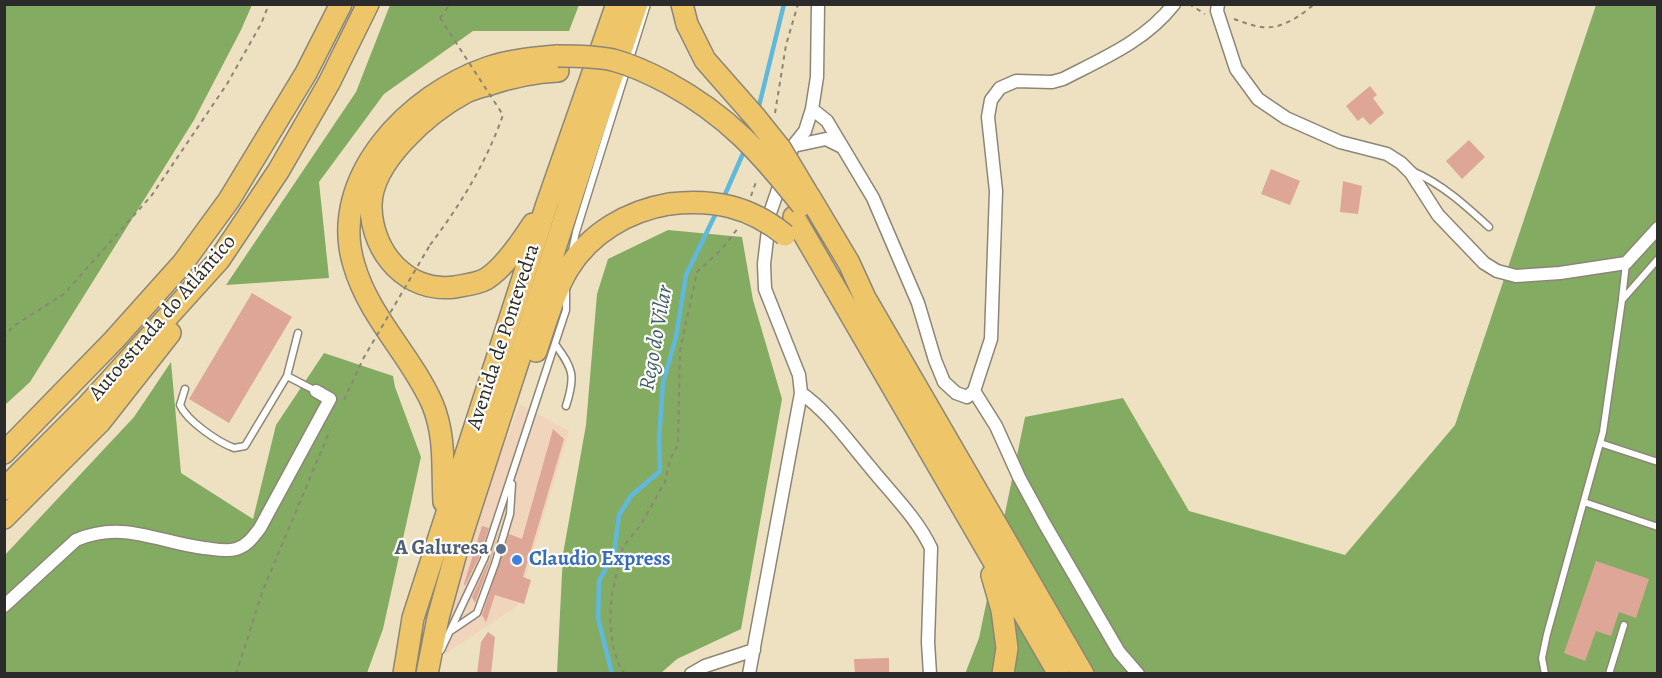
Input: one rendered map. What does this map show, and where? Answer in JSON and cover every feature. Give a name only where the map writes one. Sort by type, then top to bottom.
[{"type":"highway","name":"Autoestrada do Atlántico","points":[[4,453],[114,340],[183,263],[229,200],[306,73],[341,4]]},
{"type":"highway","name":"Autoestrada do Atlántico","points":[[4,489],[87,406],[219,260],[279,170],[319,101],[368,4]]},
{"type":"highway","name":"Avenida de Pontevedra","points":[[404,674],[413,618],[445,517],[547,204],[617,4]]},
{"type":"highway","name":"Avenida de Pontevedra","points":[[428,674],[438,618],[456,554],[593,131],[638,4]]},
{"type":"highway","points":[[685,14],[705,60],[780,148],[798,213],[840,298],[1059,674]]},
{"type":"highway","points":[[445,517],[443,445],[440,428],[424,389],[363,291],[353,262],[349,231],[357,188],[382,142],[408,115],[434,94],[458,80],[487,68],[520,60],[558,64],[609,74],[641,85],[679,103],[731,141],[798,213],[844,254],[865,298],[1065,639],[1083,674]]},
{"type":"highway","points":[[547,204],[515,251],[486,279],[470,285],[442,288],[420,284],[401,274],[388,260],[373,227],[371,204],[379,176],[415,127],[467,91],[558,64]]},
{"type":"highway","points":[[511,386],[527,375],[568,269],[587,245],[611,226],[639,212],[669,204],[712,202],[734,207],[771,224],[798,213]]},
{"type":"highway","points":[[4,518],[100,422],[181,320],[219,260]]},
{"type":"highway","points":[[4,441],[46,411]]},
{"type":"highway","points":[[983,545],[1002,610],[1007,648],[1003,674]]},
{"type":"highway","points":[[1065,639],[1093,674]]},
{"type":"street","points":[[749,674],[801,393],[798,375],[765,289],[770,213],[793,146],[805,131],[812,109],[817,77],[818,4]]},
{"type":"street","points":[[812,109],[826,121],[873,198],[918,303],[934,360],[944,382],[956,393],[967,397],[974,391],[991,339],[996,191],[988,117],[991,100],[1000,88],[1016,81],[1064,80],[1142,37],[1160,22],[1174,4]]},
{"type":"street","points":[[1219,10],[1236,69],[1258,99],[1286,118],[1340,142],[1388,153],[1406,168],[1438,215],[1484,263],[1497,271],[1516,276],[1560,273],[1626,263],[1658,228]]},
{"type":"street","points":[[793,146],[825,140],[843,148]]},
{"type":"street","points":[[974,391],[996,426],[1019,477],[1050,533],[1119,651],[1138,674]]},
{"type":"street","points":[[4,606],[76,540],[89,534],[122,530],[196,547],[223,550],[238,549],[244,545],[260,528],[330,399],[316,392]]},
{"type":"street","points":[[801,393],[818,406],[927,539],[931,548],[928,642],[930,674]]},
{"type":"street","points":[[692,674],[705,666],[753,650]]},
{"type":"lane","points":[[428,674],[484,559],[555,344],[566,310],[568,269],[576,232],[647,4]]},
{"type":"lane","points":[[1406,168],[1429,178],[1458,198],[1489,227]]},
{"type":"lane","points":[[1622,300],[1658,259]]},
{"type":"lane","points":[[1545,674],[1542,658],[1545,642],[1600,443],[1626,263]]},
{"type":"lane","points":[[185,389],[180,405],[183,411],[206,432],[230,447],[241,448],[245,446],[287,376],[298,333]]},
{"type":"lane","points":[[555,344],[571,369],[573,378],[567,406]]},
{"type":"lane","points":[[287,376],[316,392]]},
{"type":"lane","points":[[1600,443],[1658,462]]},
{"type":"lane","points":[[450,632],[477,613],[510,514],[512,474]]},
{"type":"lane","points":[[1584,502],[1658,527]]},
{"type":"lane","points":[[1609,674],[1624,625]]},
{"type":"path","points":[[4,339],[12,327],[64,294],[152,195],[227,84],[261,24],[269,4]]},
{"type":"path","points":[[340,408],[363,359],[430,245],[475,181],[492,146],[503,115],[440,18],[450,4]]},
{"type":"path","points":[[773,121],[786,45],[798,4]]},
{"type":"path","points":[[1219,10],[1229,17],[1261,27],[1270,27],[1291,20],[1314,4]]},
{"type":"path","points":[[751,196],[757,178]]},
{"type":"path","points":[[625,674],[613,647],[610,621],[612,593],[623,547],[639,526],[665,482],[670,459],[678,445],[680,350],[697,272],[721,250],[738,230],[741,221]]},
{"type":"path","points":[[236,674],[264,590],[330,428]]},
{"type":"shaded area","name":"A Galuresa","points":[[520,404],[569,431],[517,606],[445,654],[447,612],[487,492]]},
{"type":"green space","points":[[5,4],[252,5],[194,120],[30,382],[5,405]]},
{"type":"green space","points":[[390,5],[579,5],[569,31],[473,31],[384,94],[319,182],[329,278],[226,285],[356,92]]},
{"type":"green space","points":[[1596,5],[1657,5],[1657,673],[965,674],[979,638],[1025,417],[1123,398],[1189,511],[1345,555],[1455,425]]},
{"type":"green space","points":[[668,230],[742,237],[753,300],[782,399],[741,629],[677,659],[661,673],[557,673],[563,554],[586,425],[597,294],[608,259]]},
{"type":"green space","points":[[324,353],[393,376],[421,457],[383,629],[367,673],[5,673],[4,556],[134,417],[171,362],[181,473],[253,519],[276,425]]},
{"type":"building","points":[[1370,86],[1377,95],[1373,98],[1384,113],[1370,125],[1363,117],[1358,121],[1346,106]]},
{"type":"building","points":[[1469,140],[1485,157],[1462,179],[1446,161]]},
{"type":"building","points":[[1271,169],[1300,181],[1290,205],[1261,194]]},
{"type":"building","points":[[1343,181],[1362,186],[1358,214],[1340,212]]},
{"type":"building","points":[[252,293],[292,317],[229,423],[189,399]]},
{"type":"building","points":[[553,429],[564,439],[523,577],[531,580],[524,604],[495,595],[486,622],[482,615],[509,534],[522,539]]},
{"type":"building","points":[[482,526],[489,528],[479,557],[465,586],[464,584]]},
{"type":"building","points":[[499,531],[490,562],[475,603],[472,597],[489,561]]},
{"type":"building","points":[[1596,561],[1649,579],[1636,618],[1619,612],[1611,636],[1596,631],[1585,661],[1564,653]]},
{"type":"building","points":[[488,632],[495,637],[491,674],[477,674],[481,642]]},
{"type":"building","points":[[889,658],[889,674],[855,674],[854,659]]},
{"type":"waterway","name":"Rego do Vilar","points":[[758,110],[784,4]]},
{"type":"waterway","name":"Rego do Vilar","points":[[723,199],[745,149]]},
{"type":"waterway","name":"Rego do Vilar","points":[[612,674],[598,618],[599,581],[614,554],[619,515],[631,496],[660,471],[659,439],[663,383],[676,337],[686,275],[718,209]]},
{"type":"place","name":"A Galuresa","points":[[501,549]]},
{"type":"place","name":"Claudio Express","points":[[517,560]]}]
